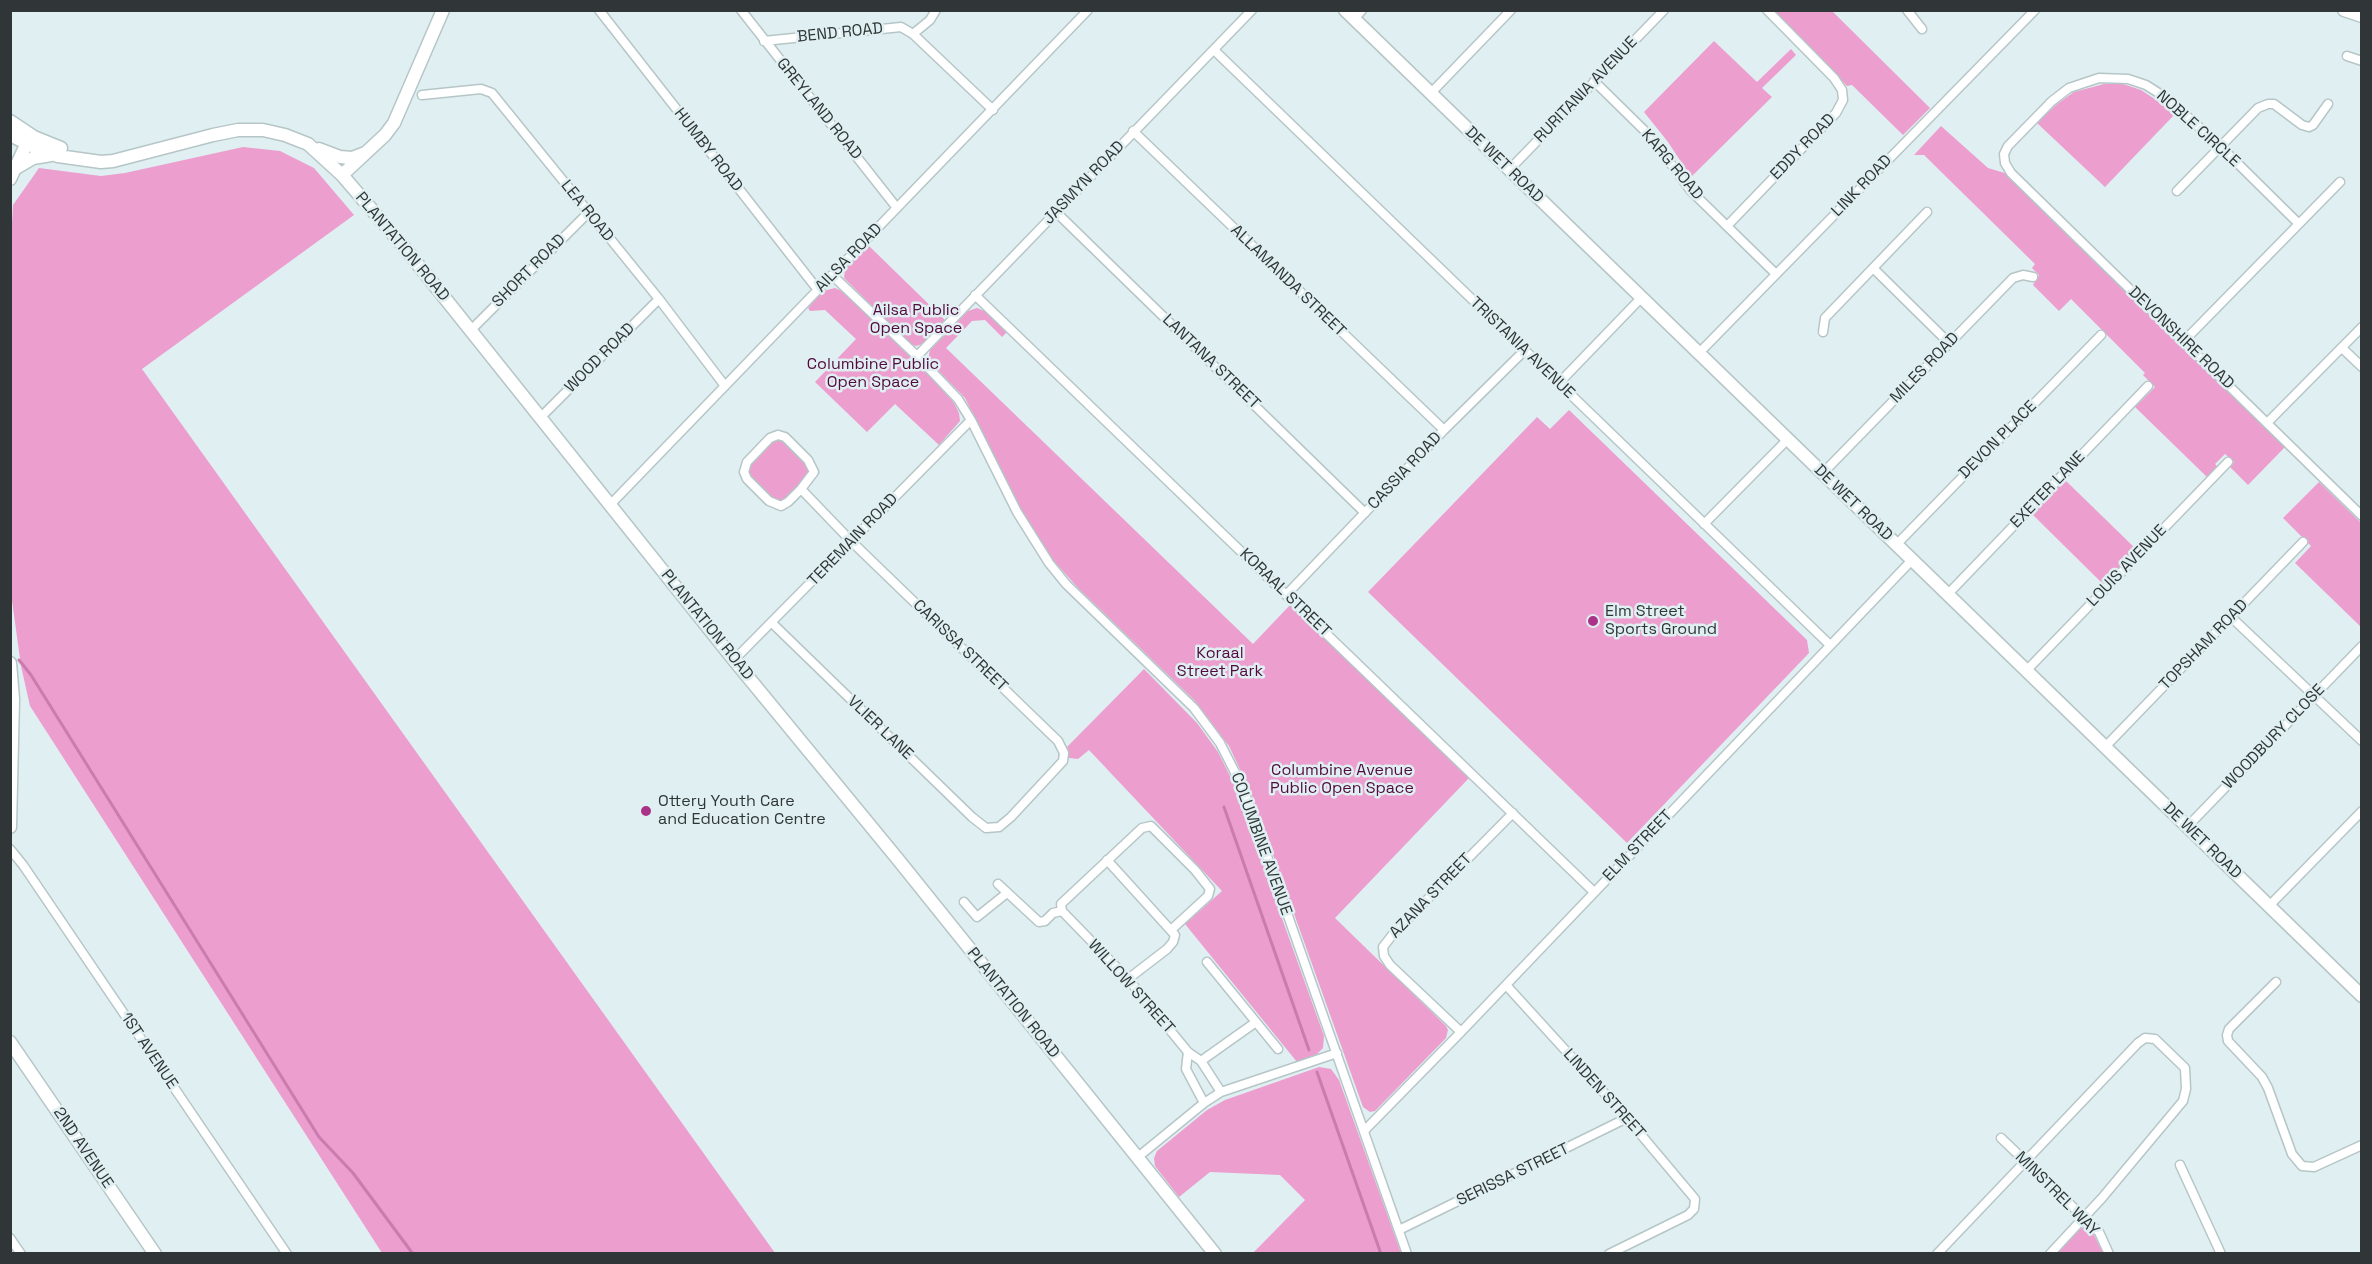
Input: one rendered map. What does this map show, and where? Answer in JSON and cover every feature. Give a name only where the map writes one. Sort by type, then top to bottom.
[{"type":"street","points":[[342,176],[386,135],[401,109],[443,10]]},
{"type":"street","name":"HUMBY ROAD","points":[[599,10],[818,290]]},
{"type":"street","name":"GREYLAND ROAD","points":[[741,10],[897,208]]},
{"type":"street","points":[[936,10],[930,20],[913,34],[993,110]]},
{"type":"street","name":"AILSA ROAD","points":[[610,505],[1088,10]]},
{"type":"street","name":"JASMYN ROAD","points":[[917,356],[1252,10]]},
{"type":"street","points":[[1430,94],[1511,10]]},
{"type":"street","name":"RURITANIA AVENUE","points":[[1509,170],[1664,10]]},
{"type":"street","name":"EDDY ROAD","points":[[1727,226],[1836,113],[1843,100],[1842,90],[1834,78],[1767,10]]},
{"type":"street","points":[[1907,10],[1922,29]]},
{"type":"street","name":"LINK ROAD","points":[[1698,354],[2033,10]]},
{"type":"street","points":[[2344,10],[2361,16]]},
{"type":"street","name":"DE WET ROAD","points":[[1353,13],[1430,94],[1698,354],[2269,906],[2359,988]]},
{"type":"street","name":"BEND ROAD","points":[[764,40],[901,27],[913,34]]},
{"type":"street","name":"TRISTANIA AVENUE","points":[[1214,50],[1830,645]]},
{"type":"street","points":[[2347,56],[2361,61]]},
{"type":"street","name":"NOBLE CIRCLE","points":[[2004,158],[2008,146],[2060,94],[2078,84],[2109,78],[2137,82],[2154,89],[2168,99],[2220,146],[2298,224]]},
{"type":"street","name":"KARG ROAD","points":[[1594,81],[1651,137],[1681,179],[1776,274]]},
{"type":"street","name":"LEA ROAD","points":[[422,95],[481,89],[492,93],[659,299],[725,386]]},
{"type":"street","points":[[2177,191],[2258,108],[2274,104],[2308,127],[2313,125],[2328,104]]},
{"type":"street","name":"PLANTATION ROAD","points":[[10,121],[31,140],[58,156],[101,162],[113,161],[213,135],[244,130],[273,131],[308,144],[342,176],[471,330],[734,660],[860,812],[1215,1254]]},
{"type":"street","name":"ALLAMANDA STREET","points":[[1133,131],[1444,430]]},
{"type":"street","name":"PLANTATION ROAD","points":[[10,135],[87,154],[131,155]]},
{"type":"street","points":[[13,174],[31,140]]},
{"type":"street","points":[[308,144],[340,157],[357,157],[368,152]]},
{"type":"street","points":[[13,174],[33,158],[58,156]]},
{"type":"street","name":"DEVONSHIRE ROAD","points":[[2004,158],[2011,173],[2361,516]]},
{"type":"street","points":[[2184,341],[2340,182]]},
{"type":"street","name":"LANTANA STREET","points":[[1056,212],[1365,513]]},
{"type":"street","points":[[1823,332],[1825,318],[1927,212]]},
{"type":"street","name":"SHORT ROAD","points":[[471,330],[588,213]]},
{"type":"street","points":[[1873,268],[1949,343]]},
{"type":"street","name":"MILES ROAD","points":[[1822,474],[2013,279],[2023,274],[2033,277]]},
{"type":"street","name":"COLUMBINE AVENUE","points":[[832,275],[917,356],[958,399],[971,420],[1017,512],[1049,563],[1066,584],[1194,708],[1220,742],[1243,788],[1407,1254]]},
{"type":"street","name":"KORAAL STREET","points":[[975,295],[1594,892]]},
{"type":"street","points":[[1559,383],[1641,298]]},
{"type":"street","name":"WOOD ROAD","points":[[540,418],[659,299]]},
{"type":"street","points":[[2267,423],[2361,327]]},
{"type":"street","name":"DEVON PLACE","points":[[1896,545],[2102,335]]},
{"type":"street","points":[[2342,348],[2361,367]]},
{"type":"street","name":"CASSIA ROAD","points":[[1287,594],[1444,430],[1525,350]]},
{"type":"street","name":"EXETER LANE","points":[[1948,594],[2148,386]]},
{"type":"street","name":"TEREMAIN ROAD","points":[[734,660],[971,420]]},
{"type":"street","points":[[782,435],[814,468],[813,475],[801,489],[786,504],[777,506],[747,479],[744,472],[745,465],[771,438],[782,435]]},
{"type":"street","points":[[1704,524],[1787,440]]},
{"type":"street","name":"LOUIS AVENUE","points":[[2026,670],[2228,462]]},
{"type":"street","name":"CARISSA STREET","points":[[801,489],[851,541],[1058,741],[1064,753],[1061,766],[1011,817],[999,827],[991,829]]},
{"type":"street","name":"TOPSHAM ROAD","points":[[2105,747],[2303,542]]},
{"type":"street","name":"ELM STREET","points":[[1364,1131],[1912,560]]},
{"type":"street","points":[[2231,617],[2361,741]]},
{"type":"street","name":"VLIER LANE","points":[[772,623],[980,825],[991,829]]},
{"type":"street","name":"WOODBURY CLOSE","points":[[2187,826],[2361,646]]},
{"type":"street","points":[[10,663],[13,699],[10,827]]},
{"type":"street","points":[[2269,906],[2361,811]]},
{"type":"street","name":"AZANA STREET","points":[[1461,1032],[1390,965],[1384,956],[1383,947],[1393,934],[1513,813]]},
{"type":"street","points":[[998,884],[1039,922],[1045,921],[1053,914],[1062,911],[1063,901],[1142,828],[1147,826],[1155,828],[1207,883],[1210,894],[1172,929]]},
{"type":"street","name":"1ST AVENUE","points":[[10,849],[287,1254]]},
{"type":"street","points":[[1107,860],[1172,929],[1175,935],[1173,942],[1128,979]]},
{"type":"street","points":[[964,902],[977,917],[1007,893]]},
{"type":"street","name":"WILLOW STREET","points":[[1062,911],[1128,979],[1188,1052],[1201,1061],[1221,1092]]},
{"type":"street","points":[[1207,962],[1278,1049]]},
{"type":"street","points":[[2276,982],[2228,1032],[2227,1038],[2230,1044],[2251,1064],[2268,1088],[2292,1155],[2302,1166],[2314,1167],[2361,1146]]},
{"type":"street","name":"LINDEN STREET","points":[[1506,985],[1627,1118],[1693,1195],[1695,1206],[1688,1215],[1609,1254]]},
{"type":"street","points":[[1201,1061],[1256,1022]]},
{"type":"street","points":[[1937,1254],[2142,1040],[2150,1037],[2155,1039],[2179,1061],[2186,1072],[2183,1101],[2085,1217],[2050,1254]]},
{"type":"street","name":"2ND AVENUE","points":[[10,1042],[155,1254]]},
{"type":"street","points":[[1188,1052],[1186,1069],[1204,1102]]},
{"type":"street","points":[[1138,1157],[1204,1102],[1221,1092],[1337,1053]]},
{"type":"street","name":"SERISSA STREET","points":[[1399,1230],[1627,1118]]},
{"type":"street","name":"MINSTREL WAY","points":[[2001,1138],[2099,1232],[2109,1254]]},
{"type":"street","points":[[2180,1165],[2221,1254]]},
{"type":"street","points":[[10,1238],[21,1254]]},
{"type":"green space","points":[[1773,11],[1832,11],[1930,108],[1903,135],[1852,85],[1847,86]]},
{"type":"green space","points":[[1714,41],[1757,82],[1791,49],[1796,55],[1762,88],[1772,97],[1691,177],[1668,142],[1644,112]]},
{"type":"green space","points":[[2104,84],[2123,84],[2141,90],[2176,113],[2105,187],[2037,123],[2074,92]]},
{"type":"green space","points":[[1941,126],[1988,168],[2008,174],[2285,447],[2248,485],[2230,467],[2234,462],[2225,454],[2215,464],[2218,467],[2208,478],[2135,407],[2155,387],[2143,375],[2145,373],[2071,299],[2059,311],[2033,285],[2039,275],[2032,268],[2035,264],[1924,155],[1914,155]]},
{"type":"green space","points":[[243,147],[280,151],[314,168],[354,215],[142,369],[775,1253],[382,1253],[30,706],[21,666],[10,586],[10,263],[13,205],[39,168],[101,176],[125,173]]},
{"type":"green space","name":"Ailsa Public Open Space","points":[[868,245],[945,320],[922,344],[916,346],[910,344],[844,278],[845,269]]},
{"type":"green space","name":"Columbine Public Open Space","points":[[835,288],[842,291],[865,313],[935,381],[954,403],[960,421],[939,445],[895,404],[867,432],[815,382],[856,339],[825,310],[810,311],[808,308],[823,291]]},
{"type":"green space","name":"Columbine Avenue Public Open Space","points":[[977,308],[987,312],[1007,332],[1002,337],[985,320],[972,321],[946,348],[1253,644],[1290,605],[1469,778],[1335,918],[1448,1030],[1446,1038],[1375,1111],[1370,1112],[1363,1107],[1251,793],[1229,746],[1194,700],[1079,589],[1053,560],[1021,511],[965,398],[928,360],[930,350],[968,311]]},
{"type":"green space","name":"Elm Street Sports Ground","points":[[1569,410],[1807,640],[1809,653],[1627,843],[1368,592],[1537,417],[1550,429]]},
{"type":"green space","points":[[778,440],[785,443],[807,463],[810,471],[807,478],[786,499],[779,502],[773,500],[750,478],[748,472],[751,464],[773,442]]},
{"type":"green space","points":[[2064,479],[2137,550],[2104,585],[2032,514]]},
{"type":"green space","points":[[2319,482],[2361,523],[2361,627],[2295,563],[2311,546],[2283,518]]},
{"type":"green space","name":"Columbine Avenue Public Open Space","points":[[1144,669],[1197,723],[1218,752],[1234,784],[1324,1036],[1323,1048],[1316,1055],[1297,1062],[1185,924],[1222,891],[1089,750],[1078,759],[1069,758],[1067,747]]},
{"type":"green space","points":[[1319,1067],[1331,1069],[1339,1080],[1401,1253],[1253,1253],[1305,1200],[1280,1175],[1210,1172],[1179,1197],[1155,1166],[1154,1158],[1157,1151],[1207,1110],[1225,1100]]},
{"type":"green space","points":[[2084,1227],[2093,1233],[2103,1253],[2055,1254],[2078,1230]]},
{"type":"waterway","points":[[19,660],[31,675],[319,1137],[353,1173],[413,1254]]},
{"type":"waterway","points":[[1224,807],[1309,1050]]},
{"type":"waterway","points":[[1317,1072],[1381,1254]]},
{"type":"place","name":"Elm Street Sports Ground","points":[[1593,621]]},
{"type":"place","name":"Ottery Youth Care and Education Centre","points":[[646,811]]},
{"type":"park label","name":"Koraal Street Park","points":[[1220,663]]}]
